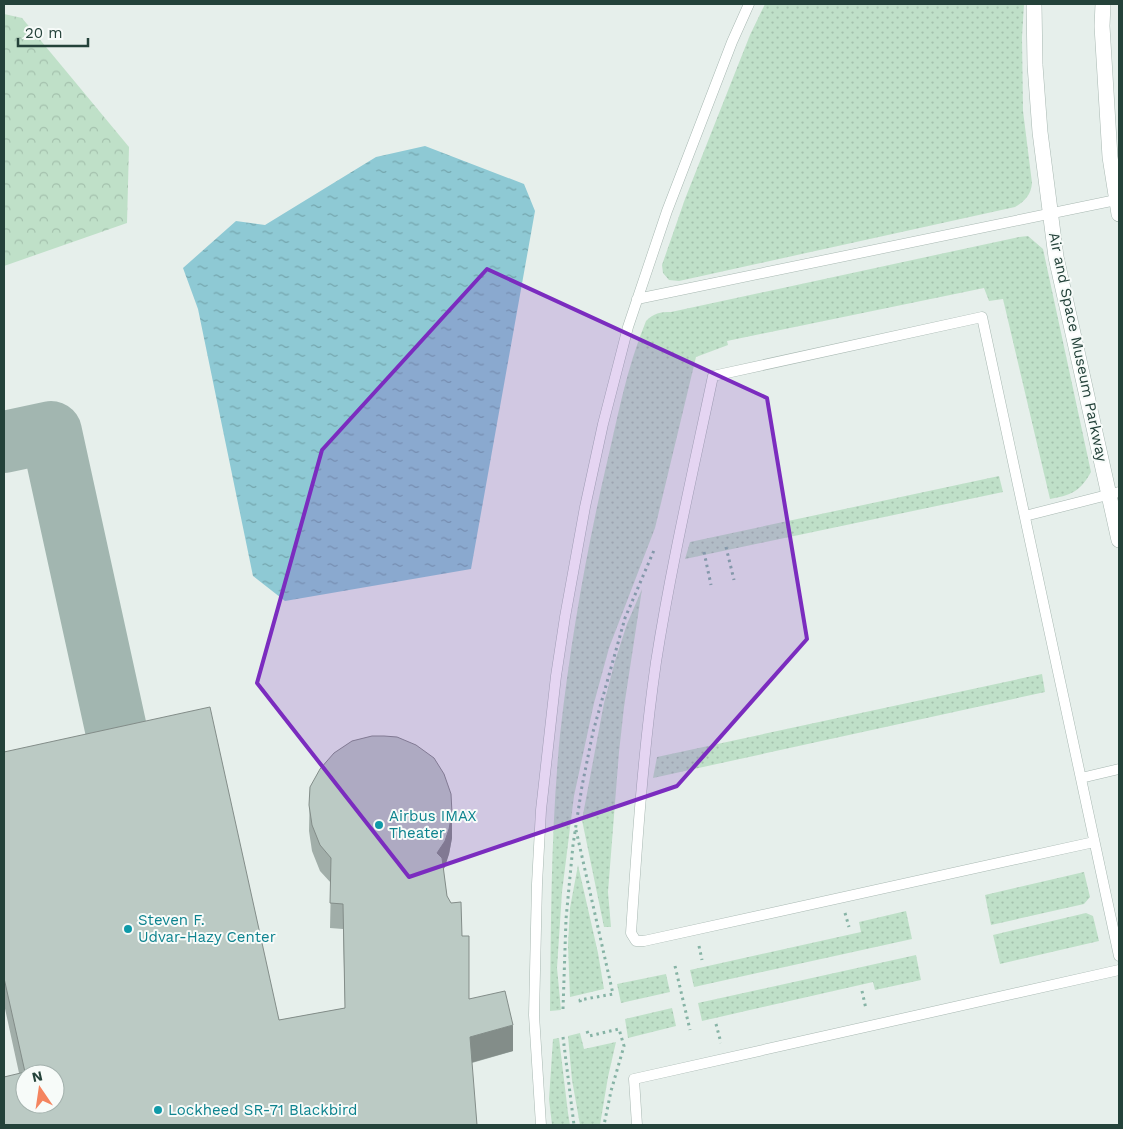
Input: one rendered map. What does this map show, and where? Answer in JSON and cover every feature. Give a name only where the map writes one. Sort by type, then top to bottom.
[{"type":"street","name":"Air and Space Museum Parkway","points":[[1034,4],[1035,64],[1040,132],[1056,257],[1114,494],[1119,540]]},
{"type":"street","points":[[1103,4],[1102,26],[1110,157],[1118,207]]},
{"type":"lane","points":[[540,1125],[534,1015],[541,810],[556,676],[585,507],[619,360],[637,299],[667,210],[732,42],[750,4]]},
{"type":"lane","points":[[637,299],[1050,213],[1118,207]]},
{"type":"lane","points":[[1094,842],[644,941],[636,941],[631,933],[648,729],[656,661],[713,376],[982,317],[1119,956]]},
{"type":"lane","points":[[1024,516],[1114,494]]},
{"type":"lane","points":[[1081,778],[1119,769]]},
{"type":"lane","points":[[637,1125],[634,1079],[1119,970]]},
{"type":"path","points":[[726,547],[734,580]]},
{"type":"path","points":[[563,1009],[566,919],[576,828],[586,768],[607,680],[626,618],[655,548]]},
{"type":"path","points":[[704,552],[711,585]]},
{"type":"path","points":[[576,828],[613,994],[580,1000],[581,1005]]},
{"type":"path","points":[[675,966],[690,1030]]},
{"type":"path","points":[[587,1031],[588,1036],[619,1030],[624,1046],[611,1091],[604,1125]]},
{"type":"path","points":[[563,1037],[574,1125]]},
{"type":"highlighted area","points":[[487,269],[767,398],[807,639],[677,786],[409,877],[257,683],[322,450]]},
{"type":"green space","points":[[765,4],[1024,4],[1022,37],[1023,111],[1032,183],[1027,197],[1015,207],[679,281],[669,280],[663,273],[662,265],[685,199],[750,35]]},
{"type":"green space","points":[[4,14],[22,18],[129,147],[127,223],[4,266]]},
{"type":"green space","points":[[1028,236],[1043,249],[1091,472],[1079,488],[1064,496],[1050,499],[1003,299],[989,301],[984,288],[727,341],[728,345],[696,357],[655,528],[609,648],[594,703],[574,796],[562,892],[557,968],[561,1010],[550,1011],[555,804],[560,735],[568,668],[591,536],[605,471],[627,376],[646,321],[660,313]]},
{"type":"green space","points":[[999,476],[1003,492],[685,559],[690,542]]},
{"type":"green space","points":[[642,589],[619,752],[608,892],[611,927],[604,927],[582,820],[604,703],[627,624]]},
{"type":"green space","points":[[1042,674],[1045,692],[653,778],[657,757]]},
{"type":"green space","points":[[578,865],[598,953],[604,989],[570,997],[568,945],[570,908]]},
{"type":"green space","points":[[1084,872],[1090,897],[1084,904],[991,925],[985,895]]},
{"type":"green space","points":[[906,911],[912,939],[694,987],[690,970],[861,932],[859,922]]},
{"type":"green space","points":[[1086,913],[1093,916],[1099,941],[1000,964],[993,935]]},
{"type":"green space","points":[[916,955],[921,980],[875,990],[873,982],[702,1021],[698,1003]]},
{"type":"green space","points":[[666,974],[670,992],[621,1003],[617,984]]},
{"type":"green space","points":[[672,1008],[676,1026],[628,1038],[625,1019]]},
{"type":"green space","points":[[580,1033],[584,1049],[616,1042],[600,1125],[580,1125],[572,1080],[568,1036]]},
{"type":"green space","points":[[559,1038],[570,1125],[552,1125],[549,1099],[553,1039]]},
{"type":"water","points":[[425,146],[524,184],[535,211],[471,569],[285,601],[253,576],[198,309],[183,268],[236,221],[265,225],[376,157]]},
{"type":"building","name":"Steven F. Udvar-Hazy Center","points":[[210,707],[279,1020],[345,1008],[343,904],[330,903],[331,858],[320,845],[312,825],[309,805],[310,787],[320,769],[334,753],[352,741],[372,736],[384,736],[397,737],[416,745],[434,758],[444,774],[451,794],[452,813],[445,841],[437,853],[442,858],[447,896],[451,903],[461,902],[462,936],[469,936],[469,999],[505,991],[513,1025],[470,1037],[477,1125],[4,1125],[4,1077],[15,1074],[15,1114],[65,1114],[65,1064],[23,1064],[4,978],[4,752]]},
{"type":"taxiway","points":[[4,442],[51,432],[121,752]]},
{"type":"place","name":"Airbus IMAX Theater","points":[[379,825]]},
{"type":"place","name":"Steven F. Udvar-Hazy Center","points":[[128,929]]},
{"type":"place","name":"Lockheed SR-71 Blackbird","points":[[158,1110]]}]
